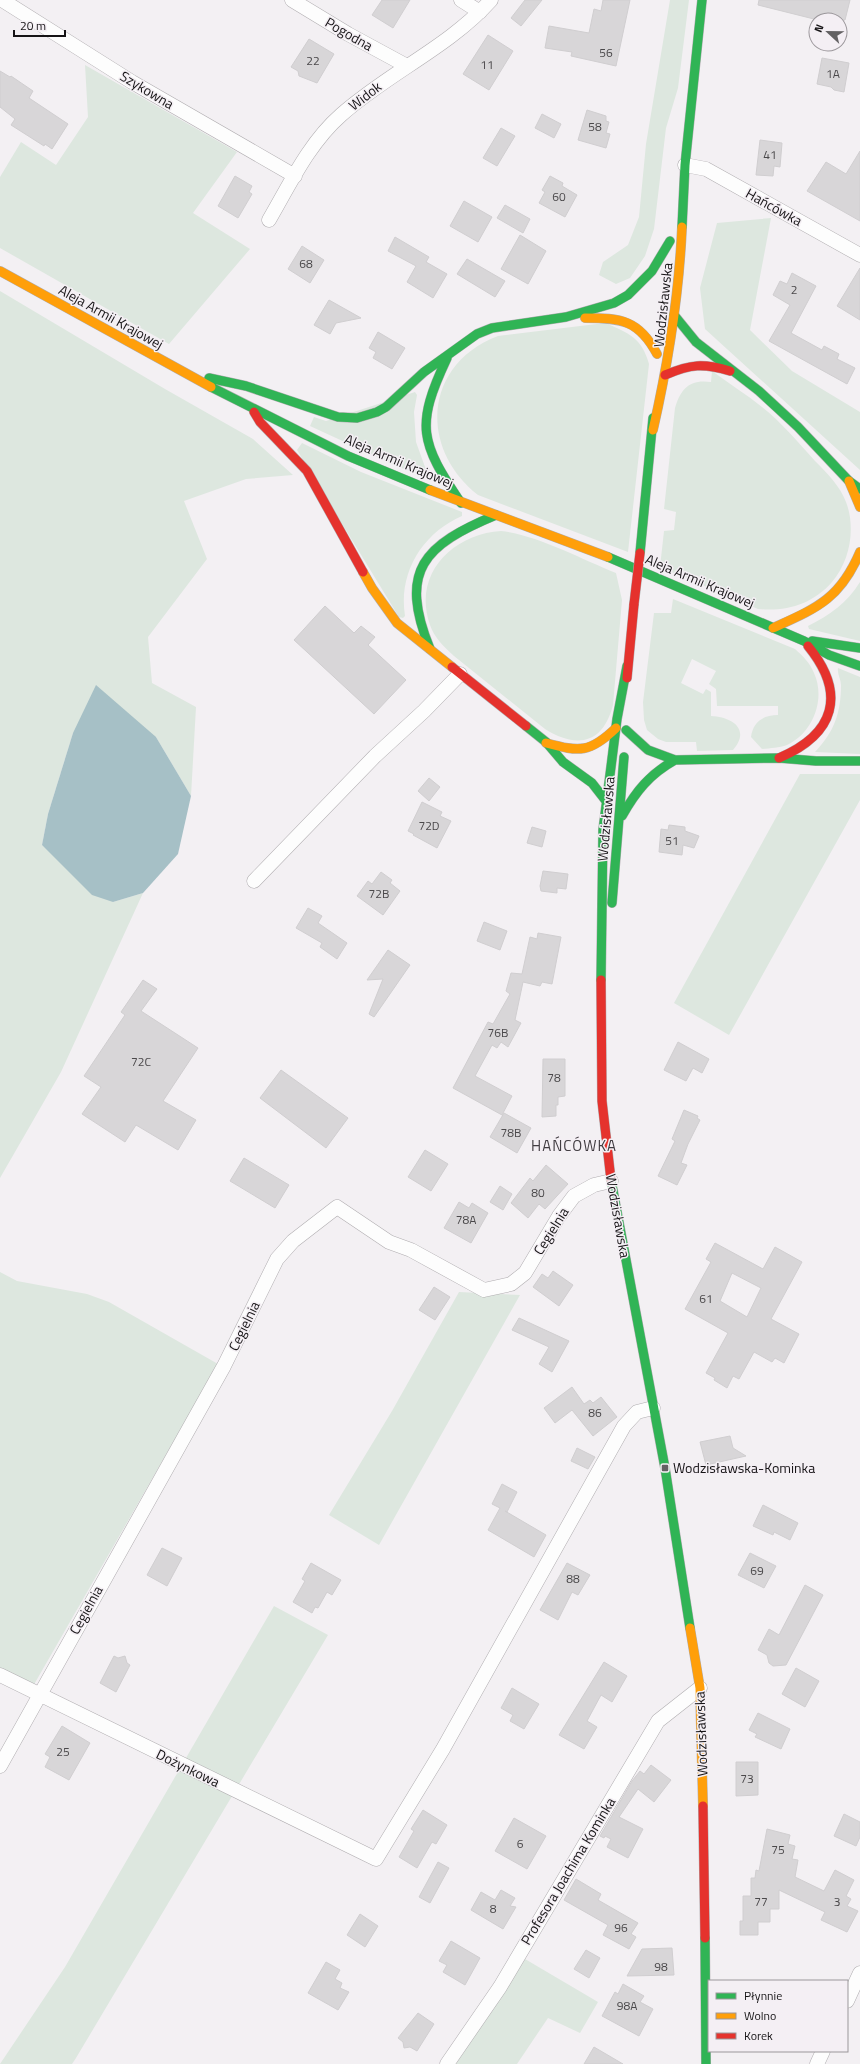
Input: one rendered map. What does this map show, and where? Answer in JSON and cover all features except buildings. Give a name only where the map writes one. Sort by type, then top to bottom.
[{"type":"main road","name":"Wodzisławska","points":[[602,974],[610,930],[626,730],[628,666],[634,604],[653,430],[674,315],[682,231],[685,165],[702,0]]},
{"type":"main road","name":"Wodzisławska","points":[[667,263],[670,241],[684,182]]},
{"type":"main road","points":[[186,374],[246,386],[338,417],[357,418],[377,412],[386,407],[424,372],[447,357],[470,338],[485,330],[566,317],[614,303],[628,295],[652,271],[670,241]]},
{"type":"main road","name":"Aleja Armii Krajowej","points":[[0,271],[186,374],[348,456],[461,503],[591,550],[804,641],[829,655],[860,666]]},
{"type":"main road","points":[[674,315],[696,342],[715,355],[735,373],[759,391],[798,427],[849,481],[860,489]]},
{"type":"main road","name":"Wodzisławska","points":[[566,317],[615,318],[632,324],[642,331],[652,343],[657,358],[659,339]]},
{"type":"main road","points":[[447,357],[430,394],[427,405],[426,429],[434,459],[461,503]]},
{"type":"main road","points":[[664,375],[695,363],[710,364],[735,373]]},
{"type":"main road","name":"Wodzisławska","points":[[652,386],[653,430]]},
{"type":"main road","points":[[251,407],[260,422],[307,471],[333,515],[372,588],[397,623],[546,742],[564,762],[592,783],[606,801]]},
{"type":"main road","points":[[849,481],[860,506]]},
{"type":"main road","points":[[430,650],[421,630],[416,595],[418,578],[424,561],[435,548],[455,533],[496,515]]},
{"type":"main road","points":[[773,628],[813,610],[829,600],[844,586],[854,570],[860,552]]},
{"type":"main road","points":[[779,758],[805,744],[818,733],[827,718],[831,700],[829,681],[823,665],[804,641]]},
{"type":"main road","name":"Aleja Armii Krajowej","points":[[804,641],[860,648]]},
{"type":"main road","name":"Wodzisławska","points":[[628,666],[616,728],[606,801],[601,861],[601,1078],[604,1131],[611,1181],[665,1468],[700,1688],[703,1766],[706,2064]]},
{"type":"main road","points":[[546,742],[577,752],[600,743],[616,728]]},
{"type":"main road","points":[[626,730],[648,750],[675,760],[779,758],[816,761],[860,761]]},
{"type":"main road","points":[[619,823],[641,784],[654,772],[675,760]]},
{"type":"street","name":"Szykowna","points":[[2,0],[132,82],[295,176]]},
{"type":"street","name":"Pogodna","points":[[292,0],[348,34],[406,66]]},
{"type":"street","points":[[461,0],[480,12]]},
{"type":"street","name":"Widok","points":[[269,220],[310,150],[340,116],[367,94],[466,24],[491,0]]},
{"type":"street","name":"Hańcówka","points":[[685,165],[706,169],[860,255]]},
{"type":"street","points":[[254,882],[375,756],[424,711],[460,674]]},
{"type":"street","name":"Cegielnia","points":[[0,1766],[224,1366],[277,1259],[293,1241],[336,1207],[389,1242],[411,1250],[484,1290],[511,1284],[525,1273],[559,1216],[574,1196],[594,1184],[611,1181]]},
{"type":"street","name":"Dożynkowa","points":[[0,1675],[376,1860],[443,1749],[624,1426],[637,1412],[653,1408]]},
{"type":"street","name":"Profesora Joachima Kominka","points":[[447,2064],[500,1987],[658,1721],[700,1688]]},
{"type":"street","points":[[848,1999],[860,1973]]},
{"type":"street","points":[[817,2064],[823,2052]]},
{"type":"shaded area","points":[[670,0],[689,0],[678,88],[666,128],[654,229],[645,256],[630,278],[616,284],[599,275],[603,262],[628,245],[639,217],[646,144]]},
{"type":"shaded area","points":[[85,65],[237,152],[193,213],[250,249],[169,344],[0,248],[0,177],[21,142],[56,165],[88,117]]},
{"type":"shaded area","points":[[771,218],[750,330],[792,371],[860,412],[860,470],[705,329],[700,288],[717,223]]},
{"type":"shaded area","points":[[0,291],[165,389],[253,439],[293,475],[246,479],[184,501],[207,559],[148,637],[152,683],[196,707],[191,796],[156,737],[73,733],[48,814],[42,845],[113,902],[143,893],[61,1072],[0,1178]]},
{"type":"shaded area","points":[[605,323],[628,334],[638,342],[643,348],[649,364],[628,552],[478,495],[459,476],[445,454],[438,431],[438,408],[443,386],[455,366],[473,349],[498,336]]},
{"type":"shaded area","points":[[712,371],[756,402],[783,426],[833,480],[846,502],[851,523],[851,533],[850,544],[843,564],[838,574],[825,590],[808,601],[798,605],[779,609],[758,609],[660,567],[664,531],[674,530],[676,512],[664,509],[675,408],[680,395],[687,386],[697,382],[711,382]]},
{"type":"shaded area","points":[[415,392],[417,395],[414,412],[416,442],[429,478],[399,467],[310,426],[314,417],[326,421]]},
{"type":"shaded area","points":[[302,443],[361,472],[462,512],[462,516],[448,523],[436,533],[416,556],[405,584],[405,616],[403,618],[399,617],[297,450]]},
{"type":"shaded area","points":[[501,531],[515,533],[544,542],[616,573],[622,600],[613,705],[609,718],[603,728],[596,735],[587,739],[568,739],[545,729],[454,656],[440,642],[430,625],[426,606],[427,589],[432,574],[441,560],[453,549],[467,540],[483,534]]},
{"type":"shaded area","points":[[860,582],[860,641],[809,629],[808,626],[831,613],[844,602]]},
{"type":"shaded area","points":[[673,599],[795,649],[803,657],[814,673],[817,683],[818,704],[810,724],[796,740],[787,745],[762,749],[751,737],[752,732],[756,723],[763,718],[778,715],[778,706],[717,706],[716,689],[709,684],[716,671],[692,659],[681,683],[703,694],[706,689],[711,692],[711,716],[726,719],[737,726],[740,736],[738,743],[733,750],[697,751],[696,742],[666,742],[658,739],[647,730],[644,720],[643,702],[654,613],[671,613]]},
{"type":"shaded area","points":[[838,668],[860,677],[860,754],[815,752],[822,745],[832,729],[838,713],[841,685]]},
{"type":"shaded area","points":[[800,774],[860,774],[860,800],[729,1035],[674,1003]]},
{"type":"shaded area","points":[[0,1272],[17,1281],[87,1294],[109,1302],[218,1364],[28,1695],[0,1679]]},
{"type":"shaded area","points":[[459,1292],[520,1295],[379,1545],[329,1515],[392,1411]]},
{"type":"shaded area","points":[[274,1606],[328,1635],[76,2058],[72,2064],[0,2064],[65,1967]]},
{"type":"shaded area","points":[[525,1959],[598,2002],[580,2033],[548,2018],[517,2064],[456,2064]]},
{"type":"water","points":[[96,685],[156,737],[191,796],[178,854],[143,893],[113,902],[92,895],[42,845],[48,814],[73,733]]},
{"type":"traffic: fast","points":[[682,227],[685,165],[702,0]]},
{"type":"traffic: fast","points":[[209,378],[246,386],[338,417],[357,418],[377,412],[386,407],[424,372],[477,334],[492,328],[566,317],[614,303],[628,295],[652,271],[670,241]]},
{"type":"traffic: fast","points":[[674,315],[696,342],[759,391],[798,427],[849,481],[860,489]]},
{"type":"traffic: fast","points":[[447,358],[430,401],[427,418],[427,433],[430,448],[437,464],[461,503]]},
{"type":"traffic: fast","points":[[211,387],[348,456],[430,490]]},
{"type":"traffic: fast","points":[[640,553],[653,418]]},
{"type":"traffic: fast","points":[[430,649],[421,622],[417,599],[418,580],[424,564],[435,550],[451,537],[496,515]]},
{"type":"traffic: fast","points":[[608,557],[804,641],[829,655],[860,666]]},
{"type":"traffic: fast","points":[[812,641],[860,648]]},
{"type":"traffic: fast","points":[[601,980],[603,830],[617,719],[627,666]]},
{"type":"traffic: fast","points":[[526,726],[546,742],[563,762],[592,783],[606,801]]},
{"type":"traffic: fast","points":[[626,730],[648,750],[675,760],[779,758],[816,761],[860,761]]},
{"type":"traffic: fast","points":[[612,903],[624,757]]},
{"type":"traffic: fast","points":[[622,816],[644,784],[658,771],[675,760]]},
{"type":"traffic: fast","points":[[611,1180],[665,1468],[690,1628]]},
{"type":"traffic: fast","points":[[705,1938],[706,2064]]},
{"type":"traffic: slow","points":[[653,430],[672,329],[681,253],[682,227]]},
{"type":"traffic: slow","points":[[0,271],[211,387]]},
{"type":"traffic: slow","points":[[585,318],[619,320],[628,323],[643,334],[657,354]]},
{"type":"traffic: slow","points":[[849,481],[860,507]]},
{"type":"traffic: slow","points":[[430,490],[608,557]]},
{"type":"traffic: slow","points":[[773,628],[815,608],[826,600],[844,581],[860,552]]},
{"type":"traffic: slow","points":[[363,572],[372,588],[397,623],[452,667]]},
{"type":"traffic: slow","points":[[546,743],[568,748],[584,748],[599,742],[616,728]]},
{"type":"traffic: slow","points":[[690,1628],[700,1688],[703,1806]]},
{"type":"traffic: jam","points":[[665,375],[697,366],[712,367],[730,371]]},
{"type":"traffic: jam","points":[[254,412],[260,422],[307,471],[363,572]]},
{"type":"traffic: jam","points":[[634,604],[640,553]]},
{"type":"traffic: jam","points":[[627,678],[634,604]]},
{"type":"traffic: jam","points":[[779,758],[798,748],[813,737],[823,725],[829,711],[831,696],[828,680],[820,664],[808,646]]},
{"type":"traffic: jam","points":[[452,667],[526,726]]},
{"type":"traffic: jam","points":[[601,980],[602,1101],[611,1180]]},
{"type":"traffic: jam","points":[[703,1806],[705,1938]]},
{"type":"place","name":"Wodzisławska-Kominka","points":[[665,1468]]},
{"type":"district","name":"HAŃCÓWKA","points":[[574,1146]]}]
